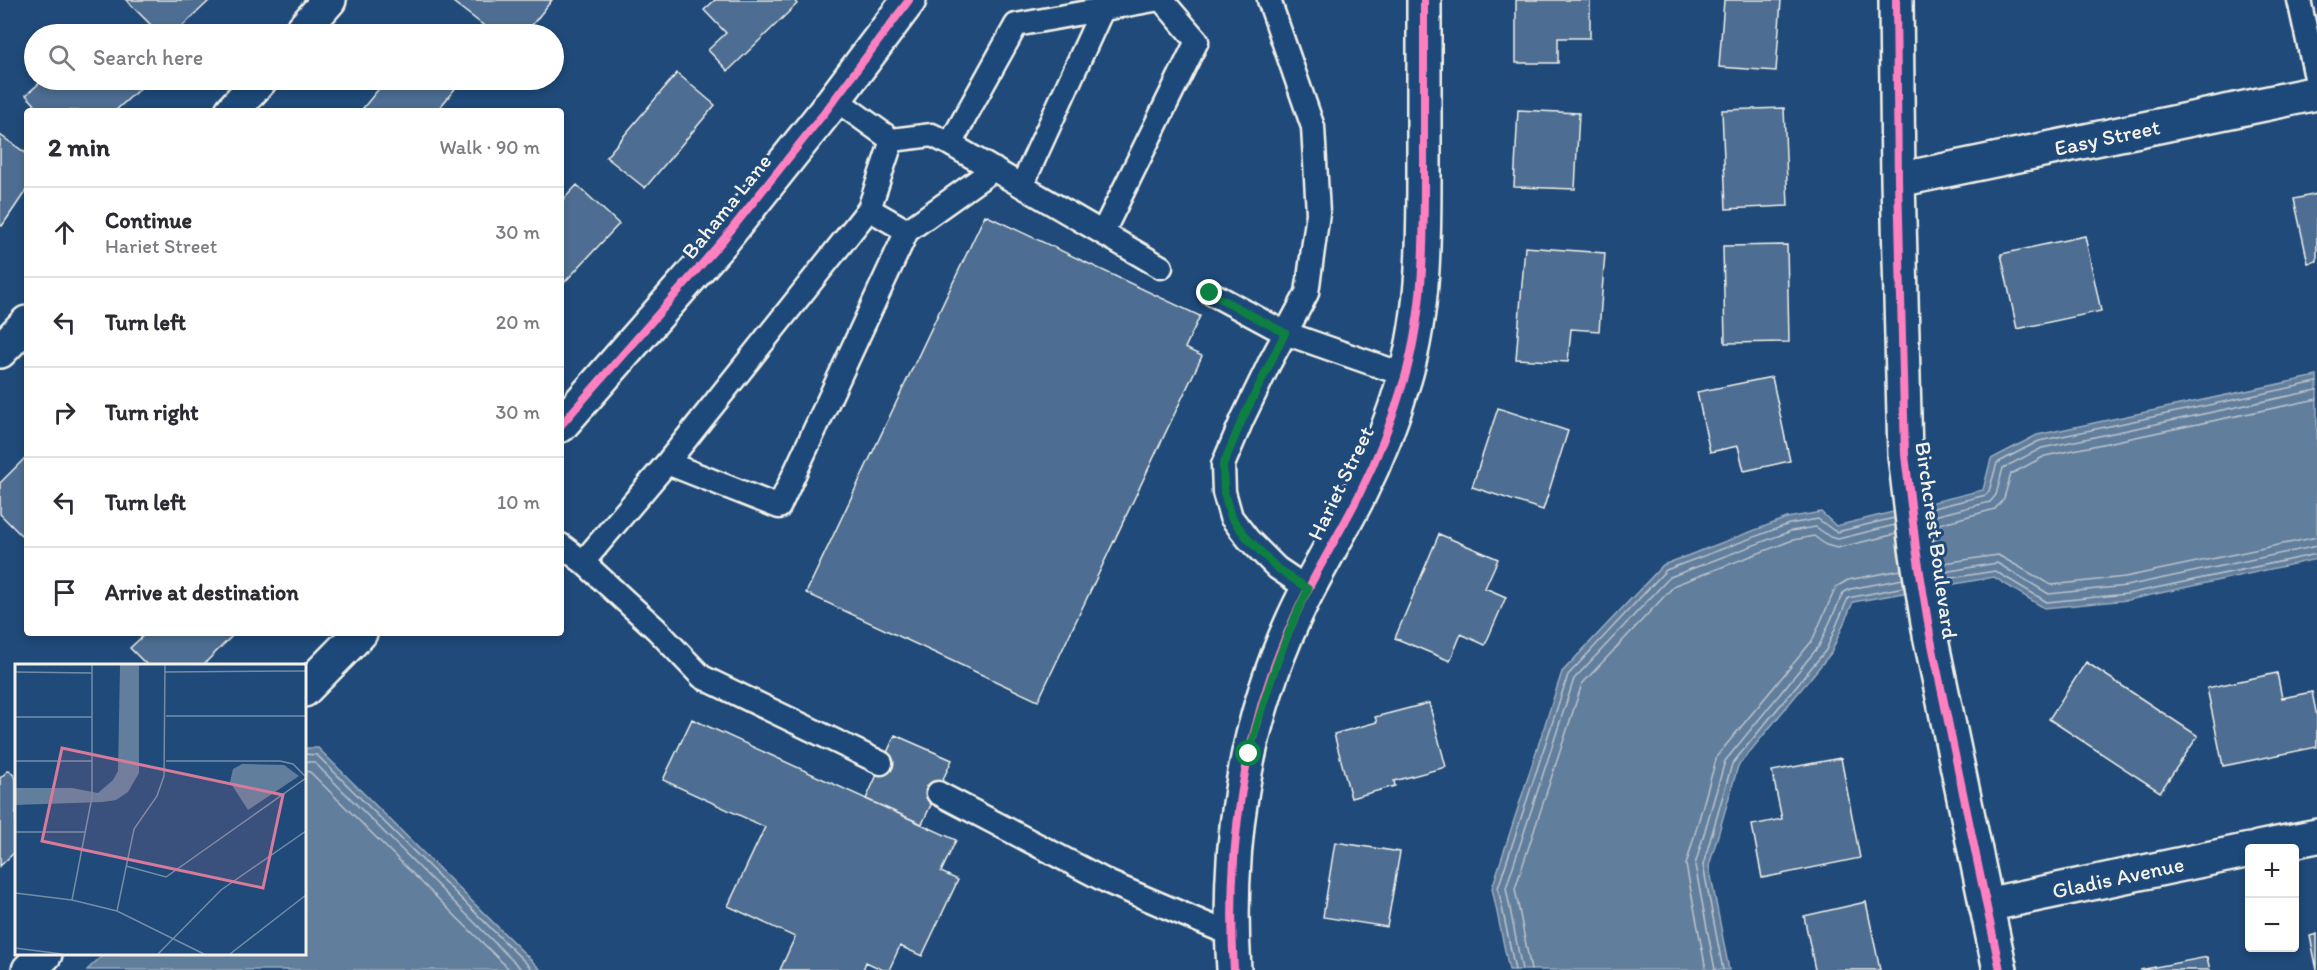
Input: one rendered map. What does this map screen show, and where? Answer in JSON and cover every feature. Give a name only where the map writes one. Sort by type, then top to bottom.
[{"type":"street","points":[[308,24],[329,0]]},
{"type":"street","name":"Bahama Lane","points":[[564,422],[723,240],[835,99],[909,0]]},
{"type":"street","name":"Hariet Street","points":[[1234,970],[1232,935],[1234,842],[1249,754],[1265,692],[1292,621],[1358,496],[1384,441],[1405,375],[1418,316],[1424,236],[1424,0]]},
{"type":"street","name":"Birchcrest Boulevard","points":[[1896,0],[1905,455],[1916,548],[1930,635],[2000,970]]},
{"type":"street","points":[[235,108],[251,90]]},
{"type":"street","name":"Easy Street","points":[[1898,180],[2317,93]]},
{"type":"street","points":[[0,351],[24,326]]},
{"type":"street","points":[[306,688],[357,636]]},
{"type":"street","points":[[2281,844],[2317,836]]},
{"type":"street","name":"Gladis Avenue","points":[[1986,905],[2245,851]]},
{"type":"street","points":[[29,970],[44,955]]},
{"type":"lane","points":[[950,144],[1016,25],[1154,0]]},
{"type":"lane","points":[[1103,232],[1197,41],[1162,0]]},
{"type":"lane","points":[[1269,0],[1313,127],[1318,213],[1307,293],[1242,420],[1223,465],[1224,492],[1231,517],[1248,539],[1277,568],[1308,589]]},
{"type":"lane","points":[[2299,0],[2317,82]]},
{"type":"lane","points":[[1022,185],[1103,8]]},
{"type":"lane","points":[[835,99],[892,140],[932,135],[950,144],[1161,267]]},
{"type":"lane","points":[[583,562],[667,463],[869,209],[892,140]]},
{"type":"lane","points":[[667,463],[779,507],[907,231],[994,169]]},
{"type":"lane","points":[[869,209],[907,231]]},
{"type":"lane","points":[[1210,293],[1285,333],[1405,375]]},
{"type":"lane","points":[[564,547],[656,629],[702,677],[881,763]]},
{"type":"lane","points":[[938,793],[1110,883],[1232,935]]},
{"type":"water","points":[[2317,376],[2317,559],[2128,600],[2044,608],[1994,577],[1853,602],[1831,653],[1738,766],[1709,866],[1729,970],[1509,970],[1492,888],[1562,672],[1663,565],[1787,518],[1821,512],[1836,526],[1983,490],[1991,459],[2037,435]]},
{"type":"water","points":[[318,748],[541,970],[87,970],[103,955],[306,955],[306,749]]},
{"type":"building","points":[[126,0],[210,0],[185,24],[150,24]]},
{"type":"building","points":[[454,0],[552,0],[533,24],[482,24],[453,2]]},
{"type":"building","points":[[715,0],[794,0],[797,4],[728,71],[708,50],[726,33],[704,10]]},
{"type":"building","points":[[1516,0],[1590,0],[1590,38],[1558,38],[1558,63],[1516,63]]},
{"type":"building","points":[[1724,0],[1781,0],[1776,71],[1719,67]]},
{"type":"building","points":[[677,73],[715,105],[645,188],[606,157]]},
{"type":"building","points":[[32,90],[138,90],[118,108],[38,108],[26,95]]},
{"type":"building","points":[[378,90],[454,90],[439,108],[363,108]]},
{"type":"building","points":[[1784,108],[1788,206],[1726,209],[1722,110]]},
{"type":"building","points":[[1518,110],[1579,113],[1575,189],[1514,187]]},
{"type":"building","points":[[0,135],[24,152],[24,193],[2,226],[0,224]]},
{"type":"building","points":[[577,185],[619,224],[564,283],[564,199]]},
{"type":"building","points":[[2317,194],[2317,261],[2308,263],[2294,199]]},
{"type":"building","points":[[985,215],[1200,316],[1185,348],[1202,356],[1038,701],[806,593]]},
{"type":"building","points":[[2085,236],[2101,311],[2017,329],[2001,254]]},
{"type":"building","points":[[1787,245],[1789,342],[1725,343],[1723,246]]},
{"type":"building","points":[[1525,247],[1605,253],[1599,331],[1571,329],[1568,362],[1516,359]]},
{"type":"building","points":[[1772,377],[1790,461],[1744,471],[1738,446],[1710,452],[1697,392]]},
{"type":"building","points":[[1498,408],[1568,431],[1543,510],[1472,487]]},
{"type":"building","points":[[24,459],[24,538],[0,514],[0,483]]},
{"type":"building","points":[[1439,534],[1498,559],[1485,588],[1506,597],[1485,645],[1461,634],[1450,661],[1395,638]]},
{"type":"building","points":[[143,636],[232,636],[204,664],[146,664],[130,648]]},
{"type":"building","points":[[2086,662],[2198,736],[2160,792],[2049,719]]},
{"type":"building","points":[[2277,673],[2282,698],[2312,692],[2317,717],[2317,747],[2223,766],[2207,688]]},
{"type":"building","points":[[1429,703],[1446,767],[1394,781],[1395,786],[1351,798],[1334,734],[1377,722],[1375,717]]},
{"type":"building","points":[[692,719],[956,840],[941,872],[958,880],[922,956],[900,946],[889,970],[883,970],[866,962],[863,970],[780,970],[795,937],[728,906],[765,827],[663,780]]},
{"type":"building","points":[[895,735],[952,760],[922,824],[866,799]]},
{"type":"building","points":[[1841,758],[1860,858],[1762,878],[1752,825],[1782,819],[1772,771]]},
{"type":"building","points":[[9,770],[15,777],[15,852],[0,866],[0,778]]},
{"type":"building","points":[[1335,842],[1400,852],[1387,927],[1323,917]]},
{"type":"building","points":[[1866,902],[1880,970],[1815,970],[1804,916]]},
{"type":"building","points":[[2317,934],[2317,970],[2310,936]]},
{"type":"building","points":[[2207,957],[2210,970],[2140,970]]},
{"type":"cycle path","points":[[564,422],[723,240],[825,112],[909,0]]},
{"type":"cycle path","points":[[1234,970],[1232,925],[1236,836],[1250,747],[1262,704],[1276,661],[1300,604],[1359,495],[1379,452],[1405,377],[1416,327],[1423,249],[1424,0]]},
{"type":"cycle path","points":[[1896,0],[1905,455],[1916,548],[1930,635],[2000,970]]},
{"type":"route","points":[[1210,293],[1285,333],[1242,420],[1223,465],[1224,492],[1231,517],[1248,539],[1277,568],[1308,589],[1292,621],[1265,692],[1249,754]]}]
